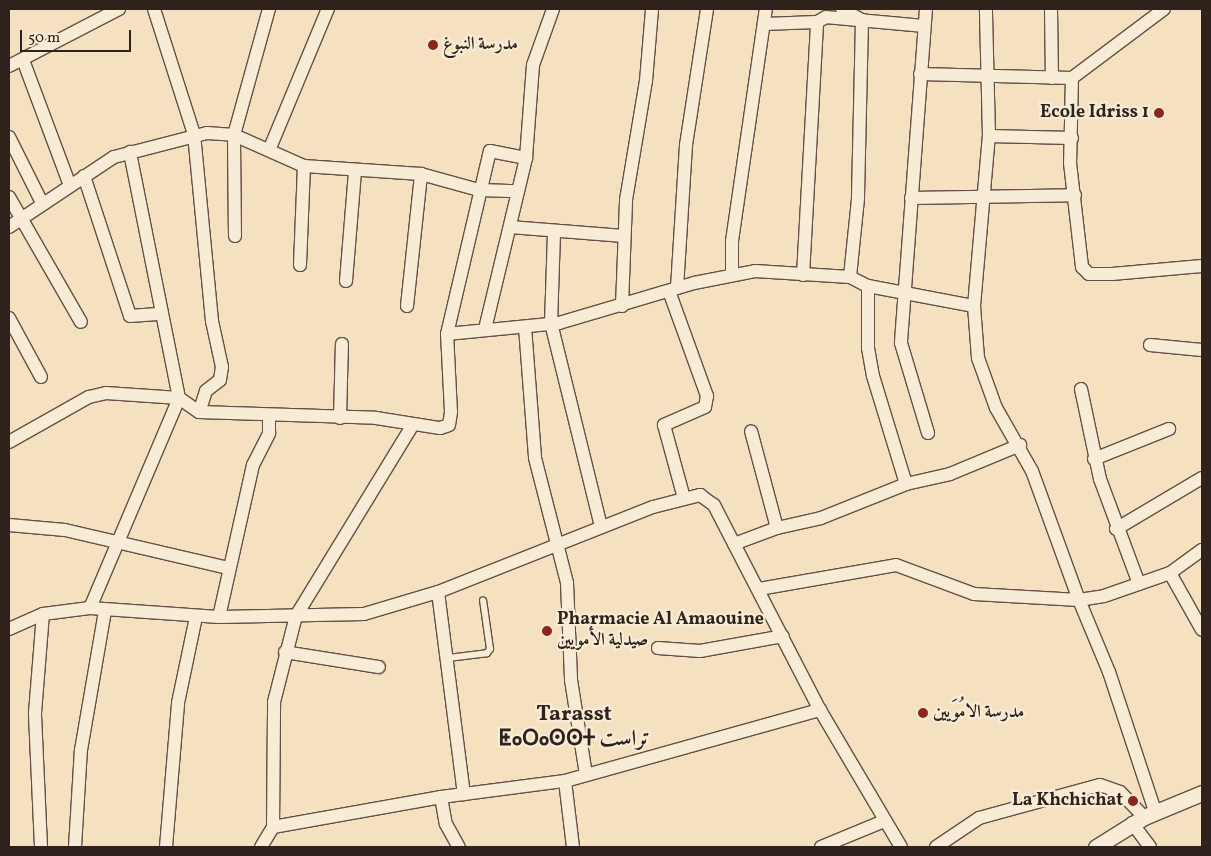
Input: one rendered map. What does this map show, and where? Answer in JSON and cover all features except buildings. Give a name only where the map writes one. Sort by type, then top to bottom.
[{"type":"street","points":[[9,66],[23,60],[101,12],[119,9]]},
{"type":"street","points":[[154,9],[194,134],[212,321],[222,367],[220,380],[206,392],[199,412]]},
{"type":"street","points":[[235,236],[234,135],[269,9]]},
{"type":"street","points":[[270,148],[328,9]]},
{"type":"street","points":[[485,329],[526,158],[533,65],[553,9]]},
{"type":"street","points":[[622,306],[624,236],[630,162],[646,81],[652,9]]},
{"type":"street","points":[[684,498],[664,425],[704,407],[707,396],[673,290],[686,146],[707,9]]},
{"type":"street","points":[[732,275],[732,241],[766,9]]},
{"type":"street","points":[[842,9],[862,20]]},
{"type":"street","points":[[926,9],[901,343],[928,433]]},
{"type":"street","points":[[986,9],[986,79],[989,136],[984,185],[986,199],[974,306],[981,373],[996,408],[1020,446],[1079,600],[1109,672],[1150,847]]},
{"type":"street","points":[[1051,9],[1052,78]]},
{"type":"street","points":[[920,74],[986,79],[1072,78],[1164,9]]},
{"type":"street","points":[[764,24],[817,22],[826,17],[924,26]]},
{"type":"street","points":[[850,277],[858,199],[862,20]]},
{"type":"street","points":[[803,275],[817,22]]},
{"type":"street","points":[[23,60],[70,186]]},
{"type":"street","points":[[1072,78],[1072,138],[1075,195],[1079,254],[1082,267],[1089,274],[1202,266]]},
{"type":"street","points":[[9,226],[84,176],[130,152],[194,134],[234,135],[270,148],[304,166],[354,171],[420,174],[480,190],[517,190]]},
{"type":"street","points":[[989,136],[1072,138]]},
{"type":"street","points":[[9,137],[42,203]]},
{"type":"street","points":[[9,442],[98,394],[178,398],[199,412],[269,417],[376,418],[412,426],[449,425],[447,334],[490,151],[526,158]]},
{"type":"street","points":[[90,608],[178,398],[130,152]]},
{"type":"street","points":[[300,265],[304,166]]},
{"type":"street","points":[[346,281],[354,171]]},
{"type":"street","points":[[407,306],[420,174]]},
{"type":"street","points":[[84,176],[130,316],[161,314]]},
{"type":"street","points":[[911,198],[986,199],[1075,195]]},
{"type":"street","points":[[9,197],[80,322]]},
{"type":"street","points":[[510,227],[554,233],[624,236]]},
{"type":"street","points":[[554,233],[551,323],[601,527]]},
{"type":"street","points":[[447,334],[551,323],[622,306],[673,290],[732,275],[774,271],[803,275],[850,277],[868,286],[974,306]]},
{"type":"street","points":[[868,286],[868,348],[906,484]]},
{"type":"street","points":[[9,318],[41,376]]},
{"type":"street","points":[[525,327],[535,458],[567,583],[571,680],[586,775]]},
{"type":"street","points":[[340,418],[342,344]]},
{"type":"street","points":[[1150,345],[1202,350]]},
{"type":"street","points":[[1081,389],[1094,459],[1116,529],[1139,584]]},
{"type":"street","points":[[219,617],[228,568],[253,465],[269,434],[269,417]]},
{"type":"street","points":[[261,847],[273,827],[276,778],[271,726],[285,652],[296,616],[412,426]]},
{"type":"street","points":[[1094,459],[1169,430]]},
{"type":"street","points":[[751,431],[776,528]]},
{"type":"street","points":[[734,544],[776,528],[820,518],[906,484],[950,474],[1020,446]]},
{"type":"street","points":[[1116,529],[1202,478]]},
{"type":"street","points":[[9,629],[43,614],[90,608],[105,611],[219,617],[364,614],[438,592],[558,543],[684,498],[708,498],[759,589],[820,710],[901,847]]},
{"type":"street","points":[[9,525],[36,525],[117,541],[160,554],[228,568]]},
{"type":"street","points":[[759,589],[896,565],[974,594],[1079,600],[1139,584],[1170,573],[1202,550]]},
{"type":"street","points":[[1170,573],[1202,630]]},
{"type":"street","points":[[438,592],[464,794]]},
{"type":"street","points":[[75,847],[81,750],[105,611]]},
{"type":"street","points":[[41,847],[35,713],[43,614]]},
{"type":"street","points":[[166,847],[178,703],[196,616]]},
{"type":"street","points":[[658,648],[700,651],[783,636]]},
{"type":"street","points":[[285,652],[380,667]]},
{"type":"street","points":[[273,827],[441,797],[565,781],[820,710]]},
{"type":"street","points":[[565,781],[573,847]]},
{"type":"street","points":[[936,847],[979,818],[1100,785],[1120,792],[1144,817]]},
{"type":"street","points":[[441,797],[446,824],[459,847]]},
{"type":"street","points":[[1096,847],[1144,817],[1201,797]]},
{"type":"street","points":[[821,847],[884,821]]},
{"type":"lane","points":[[448,658],[487,653],[490,648],[483,600]]},
{"type":"place","name":"مدرسة النبوغ","points":[[433,45]]},
{"type":"place","name":"Ecole Idriss 1","points":[[1159,113]]},
{"type":"place","name":"Pharmacie Al Amaouine صيدلية الأمويين","points":[[547,631]]},
{"type":"place","name":"مدرسة الامُوَيين","points":[[923,713]]},
{"type":"place","name":"La Khchichat","points":[[1133,801]]},
{"type":"district","name":"Tarasst ⵟⴰⵔⴰⵙⵙⵜ تراست","points":[[574,726]]}]
